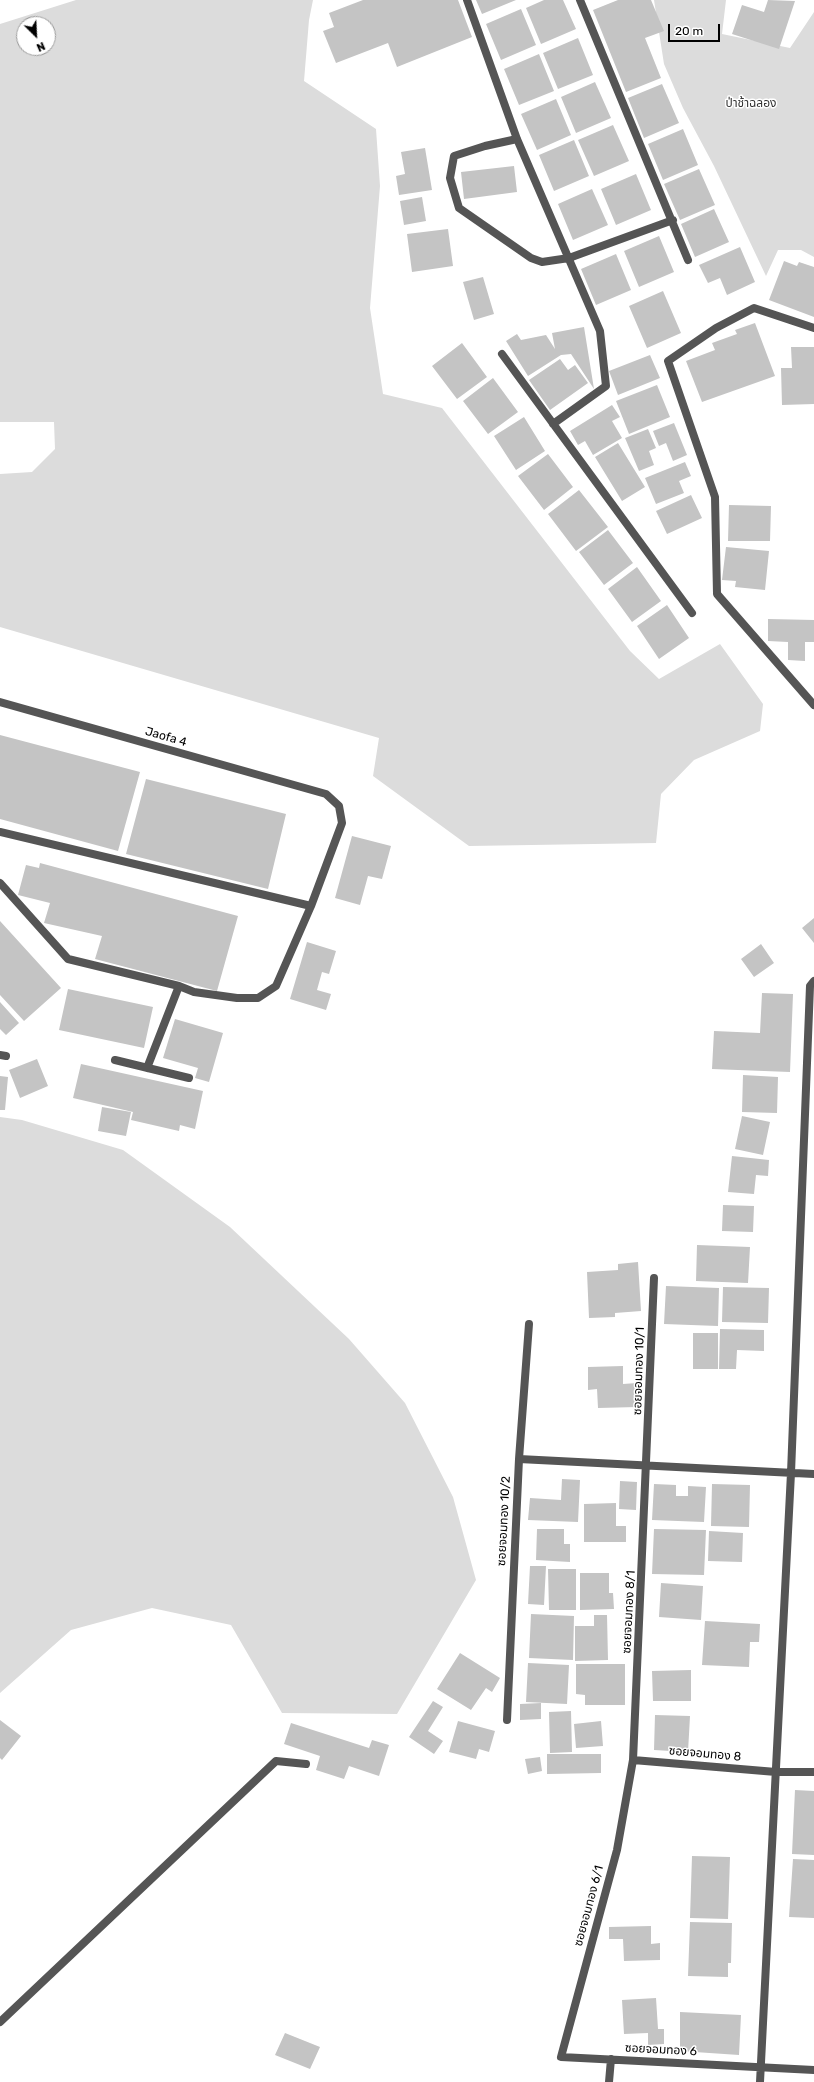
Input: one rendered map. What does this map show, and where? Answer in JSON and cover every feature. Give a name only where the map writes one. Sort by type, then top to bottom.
[{"type":"street","points":[[466,0],[517,139],[600,331],[606,386],[553,424]]},
{"type":"street","points":[[580,0],[673,220],[688,260]]},
{"type":"street","points":[[517,139],[485,146],[454,156],[450,178],[460,208],[531,258],[542,262],[569,258],[673,220]]},
{"type":"street","points":[[814,328],[754,308],[716,328],[668,361],[715,497],[717,594],[814,705]]},
{"type":"street","points":[[502,354],[692,613]]},
{"type":"street","name":"Jaofa 4","points":[[0,702],[326,794],[338,806],[342,823],[311,906]]},
{"type":"street","points":[[0,832],[311,906],[276,986],[258,998],[237,998],[194,992],[179,986],[68,959],[0,883]]},
{"type":"street","points":[[760,2082],[790,1473],[810,986],[814,981]]},
{"type":"street","points":[[147,1068],[179,986]]},
{"type":"street","points":[[115,1060],[189,1078]]},
{"type":"street","name":"ซอยจอมทอง 10/1","points":[[648,1466],[654,1278]]},
{"type":"street","name":"ซอยจอมทอง 10/2","points":[[507,1720],[519,1459],[529,1324]]},
{"type":"street","points":[[519,1459],[814,1474]]},
{"type":"street","name":"ซอยจอมทอง 8/1","points":[[633,1760],[648,1466]]},
{"type":"street","name":"ซอยจอมทอง 8","points":[[633,1760],[776,1772],[814,1772]]},
{"type":"street","name":"ซอยจอมทอง 6/1","points":[[561,2057],[617,1850],[633,1760]]},
{"type":"street","points":[[0,2022],[276,1761],[306,1764]]},
{"type":"street","name":"ซอยจอมทอง 6","points":[[561,2057],[814,2070]]},
{"type":"street","points":[[610,2082],[611,2059]]},
{"type":"green space","points":[[76,0],[313,0],[309,20],[304,81],[376,129],[380,186],[370,308],[383,394],[442,408],[630,651],[659,679],[720,644],[763,704],[760,731],[694,760],[661,794],[656,843],[469,846],[373,776],[379,738],[0,627],[0,474],[32,472],[55,449],[54,422],[0,422],[0,24],[16,19],[16,56],[56,56],[56,16],[25,16]]},
{"type":"green space","name":"ป่าช้าฉลอง","points":[[654,0],[726,0],[722,34],[790,48],[814,12],[814,257],[801,250],[778,250],[766,276],[714,166],[683,108],[664,64]]},
{"type":"green space","points":[[0,1117],[22,1120],[123,1150],[230,1227],[349,1339],[405,1403],[453,1497],[476,1580],[397,1714],[282,1713],[231,1625],[152,1608],[71,1630],[0,1693]]},
{"type":"building","points":[[363,0],[458,0],[472,37],[397,67],[388,43],[336,63],[323,31],[334,27],[329,13]]},
{"type":"building","points":[[476,0],[516,0],[482,14]]},
{"type":"building","points":[[544,0],[563,0],[576,29],[541,44],[526,8]]},
{"type":"building","points":[[618,0],[651,0],[664,31],[645,38],[661,78],[626,92],[593,10]]},
{"type":"building","points":[[768,0],[795,1],[779,49],[732,34],[742,5],[764,12]]},
{"type":"building","points":[[521,9],[536,45],[501,60],[486,24]]},
{"type":"building","points":[[578,38],[593,75],[558,89],[543,53]]},
{"type":"building","points":[[539,54],[554,91],[519,105],[504,69]]},
{"type":"building","points":[[595,82],[611,118],[576,133],[561,97]]},
{"type":"building","points":[[662,84],[679,123],[644,138],[628,98]]},
{"type":"building","points":[[556,99],[571,135],[537,150],[521,114]]},
{"type":"building","points":[[613,125],[629,161],[594,176],[578,140]]},
{"type":"building","points":[[683,129],[698,165],[663,180],[648,144]]},
{"type":"building","points":[[574,140],[589,176],[554,191],[539,155]]},
{"type":"building","points":[[425,148],[432,190],[399,195],[396,176],[405,174],[401,152]]},
{"type":"building","points":[[514,166],[517,192],[464,199],[461,172]]},
{"type":"building","points":[[699,169],[715,205],[680,220],[664,184]]},
{"type":"building","points":[[636,174],[651,210],[616,225],[601,189]]},
{"type":"building","points":[[592,189],[608,225],[573,240],[558,204]]},
{"type":"building","points":[[422,197],[426,221],[404,225],[400,201]]},
{"type":"building","points":[[714,209],[729,242],[695,257],[681,224]]},
{"type":"building","points":[[448,229],[453,266],[412,272],[407,234]]},
{"type":"building","points":[[659,236],[674,272],[639,287],[624,251]]},
{"type":"building","points":[[740,247],[755,282],[727,295],[720,278],[708,283],[699,265]]},
{"type":"building","points":[[616,254],[631,290],[596,305],[581,269]]},
{"type":"building","points":[[784,261],[797,266],[799,262],[814,267],[814,317],[769,300]]},
{"type":"building","points":[[483,277],[494,314],[474,320],[463,282]]},
{"type":"building","points":[[663,291],[681,333],[647,348],[629,306]]},
{"type":"building","points":[[755,323],[775,376],[702,402],[686,361],[715,350],[712,343],[737,334],[735,330]]},
{"type":"building","points":[[584,327],[594,389],[571,354],[561,355],[528,376],[506,341],[517,334],[521,340],[546,335],[555,349],[552,333]]},
{"type":"building","points":[[462,343],[487,377],[457,399],[432,366]]},
{"type":"building","points":[[791,347],[814,347],[814,404],[782,405],[781,368],[792,368]]},
{"type":"building","points":[[650,355],[660,378],[618,395],[609,371]]},
{"type":"building","points":[[560,359],[568,370],[575,365],[588,383],[550,410],[529,380]]},
{"type":"building","points":[[493,378],[518,412],[488,434],[463,401]]},
{"type":"building","points":[[657,385],[670,417],[629,434],[616,401]]},
{"type":"building","points":[[612,405],[620,417],[612,421],[622,438],[593,455],[585,441],[578,445],[570,431]]},
{"type":"building","points":[[524,417],[545,451],[516,470],[494,436]]},
{"type":"building","points":[[674,423],[687,455],[673,461],[666,443],[659,446],[653,431]]},
{"type":"building","points":[[648,429],[656,448],[649,451],[654,465],[639,471],[625,438]]},
{"type":"building","points":[[618,443],[645,487],[622,501],[595,457]]},
{"type":"building","points":[[548,454],[573,487],[544,510],[518,476]]},
{"type":"building","points":[[685,462],[691,476],[679,481],[684,493],[656,504],[645,478]]},
{"type":"building","points":[[579,490],[608,527],[576,551],[548,514]]},
{"type":"building","points":[[691,495],[702,518],[667,534],[656,511]]},
{"type":"building","points":[[729,505],[771,506],[770,541],[728,541]]},
{"type":"building","points":[[608,530],[633,563],[604,585],[579,552]]},
{"type":"building","points":[[726,547],[769,551],[765,590],[735,587],[736,581],[722,580]]},
{"type":"building","points":[[637,567],[661,601],[632,622],[608,589]]},
{"type":"building","points":[[667,605],[689,638],[659,659],[637,626]]},
{"type":"building","points":[[768,619],[814,620],[814,642],[805,642],[805,661],[788,660],[788,642],[768,641]]},
{"type":"building","points":[[0,735],[140,772],[118,851],[0,819]]},
{"type":"building","points":[[146,779],[286,814],[268,889],[126,854]]},
{"type":"building","points":[[352,836],[391,846],[382,879],[368,876],[360,905],[335,898]]},
{"type":"building","points":[[40,863],[238,916],[217,991],[95,959],[102,936],[44,923],[50,903],[18,895],[26,865],[39,868]]},
{"type":"building","points":[[814,918],[814,943],[802,928]]},
{"type":"building","points":[[0,921],[61,988],[24,1021],[0,995]]},
{"type":"building","points":[[307,942],[336,951],[329,974],[322,972],[317,990],[331,994],[326,1010],[290,999]]},
{"type":"building","points":[[761,944],[774,963],[754,977],[741,959]]},
{"type":"building","points":[[68,989],[153,1007],[144,1048],[59,1030]]},
{"type":"building","points":[[762,993],[793,994],[790,1072],[712,1069],[714,1031],[760,1033]]},
{"type":"building","points":[[0,1002],[19,1023],[6,1035],[0,1029]]},
{"type":"building","points":[[175,1019],[223,1033],[209,1082],[195,1078],[198,1068],[163,1058]]},
{"type":"building","points":[[37,1059],[48,1086],[20,1098],[9,1070]]},
{"type":"building","points":[[81,1064],[203,1091],[195,1129],[180,1125],[179,1131],[131,1120],[133,1112],[73,1098]]},
{"type":"building","points":[[743,1075],[778,1077],[777,1113],[742,1112]]},
{"type":"building","points":[[0,1076],[8,1077],[5,1110],[0,1110]]},
{"type":"building","points":[[102,1107],[131,1112],[126,1136],[98,1131]]},
{"type":"building","points":[[742,1116],[770,1122],[763,1155],[735,1149]]},
{"type":"building","points":[[732,1156],[769,1160],[768,1176],[756,1175],[754,1194],[728,1192]]},
{"type":"building","points":[[723,1205],[754,1206],[753,1232],[722,1231]]},
{"type":"building","points":[[697,1245],[750,1247],[748,1283],[696,1281]]},
{"type":"building","points":[[638,1262],[641,1311],[615,1313],[615,1317],[589,1318],[587,1272],[618,1270],[618,1264]]},
{"type":"building","points":[[666,1286],[719,1288],[718,1326],[664,1324]]},
{"type":"building","points":[[723,1287],[769,1288],[768,1323],[722,1322]]},
{"type":"building","points":[[720,1329],[764,1330],[764,1351],[737,1350],[736,1369],[719,1369]]},
{"type":"building","points":[[693,1333],[718,1333],[718,1369],[693,1369]]},
{"type":"building","points":[[623,1366],[623,1384],[637,1383],[637,1407],[598,1408],[597,1389],[588,1390],[588,1367]]},
{"type":"building","points":[[562,1479],[580,1480],[578,1522],[528,1520],[530,1498],[561,1500]]},
{"type":"building","points":[[620,1481],[637,1482],[636,1510],[619,1509]]},
{"type":"building","points":[[654,1484],[676,1485],[676,1496],[688,1496],[688,1486],[706,1487],[704,1522],[652,1520]]},
{"type":"building","points":[[712,1484],[750,1485],[749,1527],[711,1526]]},
{"type":"building","points":[[616,1503],[616,1526],[626,1526],[626,1542],[584,1542],[584,1504]]},
{"type":"building","points":[[537,1529],[564,1529],[564,1544],[570,1544],[570,1562],[536,1560]]},
{"type":"building","points":[[654,1529],[706,1530],[704,1575],[652,1574]]},
{"type":"building","points":[[709,1531],[743,1533],[742,1562],[708,1561]]},
{"type":"building","points":[[530,1566],[546,1566],[544,1605],[528,1604]]},
{"type":"building","points":[[548,1569],[576,1569],[576,1610],[549,1610]]},
{"type":"building","points":[[580,1573],[609,1573],[609,1593],[613,1593],[614,1609],[580,1610]]},
{"type":"building","points":[[661,1583],[703,1586],[701,1620],[659,1617]]},
{"type":"building","points":[[531,1614],[574,1616],[573,1660],[529,1658]]},
{"type":"building","points":[[594,1615],[607,1615],[608,1660],[575,1661],[575,1626],[594,1626]]},
{"type":"building","points":[[705,1621],[760,1624],[759,1642],[750,1642],[749,1667],[702,1665]]},
{"type":"building","points":[[460,1653],[500,1678],[492,1692],[486,1688],[471,1710],[437,1689]]},
{"type":"building","points":[[528,1663],[569,1665],[567,1704],[526,1702]]},
{"type":"building","points":[[576,1664],[625,1664],[625,1705],[585,1705],[585,1695],[576,1694]]},
{"type":"building","points":[[691,1670],[691,1701],[653,1701],[652,1671]]},
{"type":"building","points":[[433,1701],[443,1707],[428,1731],[443,1741],[434,1754],[409,1737]]},
{"type":"building","points":[[541,1703],[541,1719],[520,1720],[520,1704]]},
{"type":"building","points":[[571,1711],[572,1752],[550,1753],[549,1712]]},
{"type":"building","points":[[655,1715],[690,1716],[688,1752],[654,1750]]},
{"type":"building","points":[[0,1720],[21,1736],[2,1760],[0,1758]]},
{"type":"building","points":[[458,1721],[495,1731],[489,1752],[479,1749],[476,1759],[449,1752]]},
{"type":"building","points":[[601,1721],[603,1746],[576,1748],[574,1724]]},
{"type":"building","points":[[291,1723],[369,1748],[372,1740],[389,1745],[379,1776],[349,1766],[344,1779],[316,1770],[320,1756],[284,1744]]},
{"type":"building","points":[[547,1754],[601,1754],[601,1773],[547,1774]]},
{"type":"building","points":[[540,1757],[542,1771],[528,1774],[525,1759]]},
{"type":"building","points":[[795,1790],[814,1791],[814,1855],[792,1854]]},
{"type":"building","points":[[692,1856],[730,1857],[728,1919],[690,1918]]},
{"type":"building","points":[[793,1859],[814,1860],[814,1918],[789,1917]]},
{"type":"building","points":[[690,1922],[732,1923],[731,1963],[728,1963],[728,1977],[688,1976]]},
{"type":"building","points":[[651,1926],[651,1944],[660,1943],[660,1960],[624,1961],[623,1939],[609,1939],[609,1927]]},
{"type":"building","points":[[656,1998],[658,2029],[664,2029],[664,2044],[648,2045],[648,2033],[624,2034],[622,2000]]},
{"type":"building","points":[[680,2012],[741,2015],[739,2055],[680,2051]]},
{"type":"building","points":[[285,2033],[320,2047],[310,2069],[275,2055]]}]
